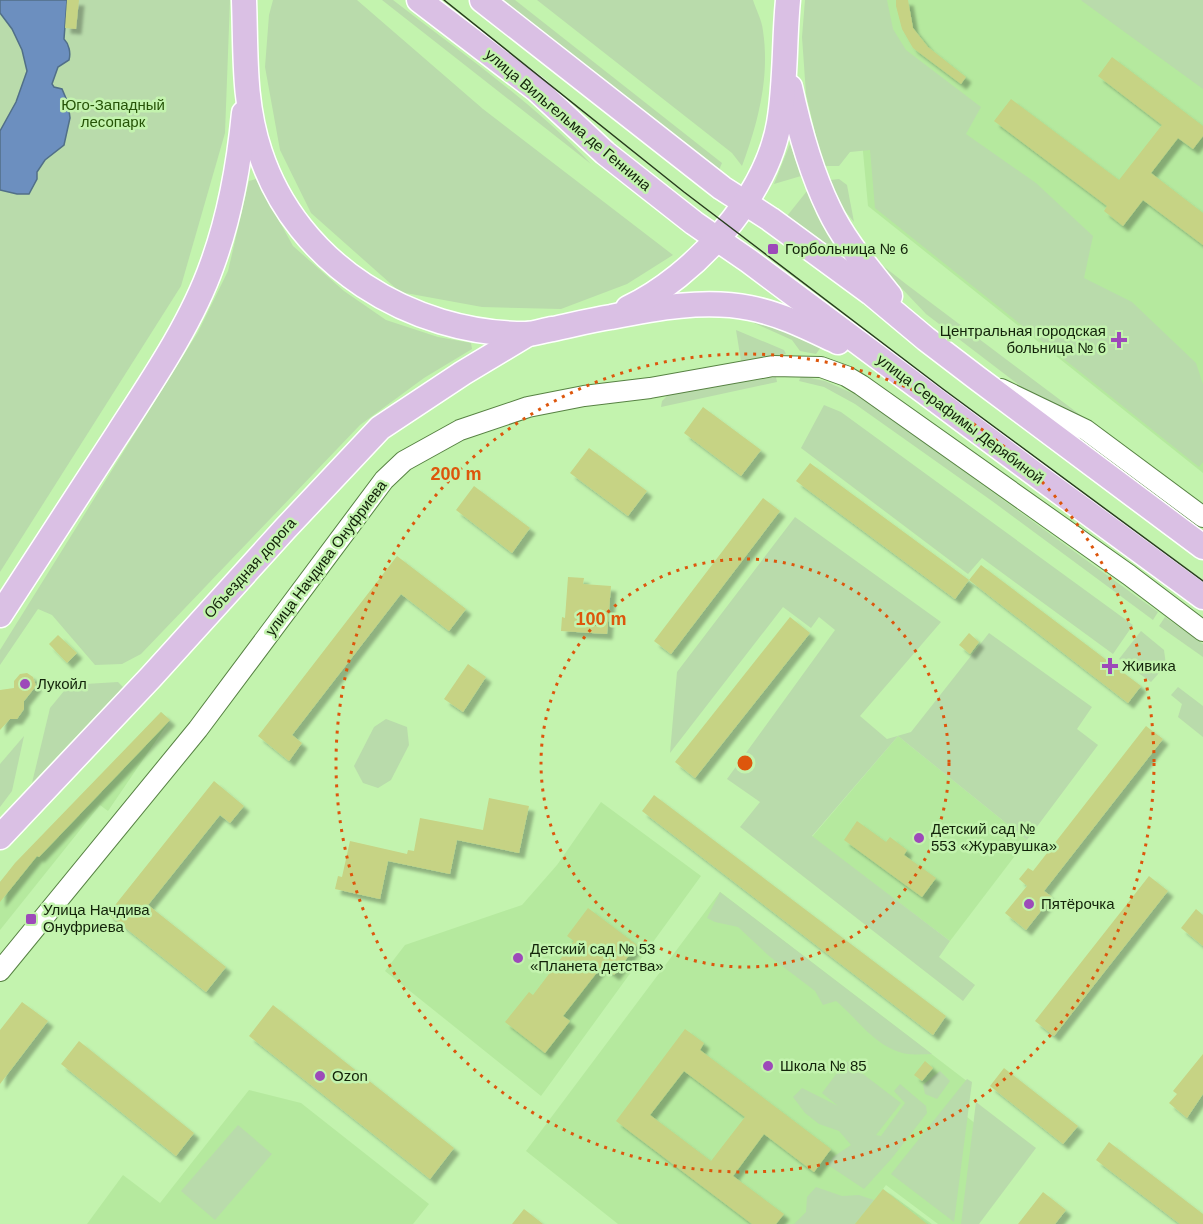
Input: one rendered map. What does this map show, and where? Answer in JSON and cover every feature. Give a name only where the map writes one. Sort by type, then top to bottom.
[{"type":"main road","points":[[0,615],[163,364],[212,266],[228,214],[240,156],[246,90],[244,0]]},
{"type":"main road","points":[[246,36],[254,0]]},
{"type":"main road","name":"улица Вильгельма де Геннина","points":[[419,0],[537,90],[604,153],[717,240]]},
{"type":"main road","points":[[482,0],[744,204],[770,219],[872,293],[926,339],[1203,547]]},
{"type":"main road","points":[[610,317],[644,300],[675,279],[717,240],[744,204],[766,162],[778,124],[785,64],[784,34],[778,0]]},
{"type":"main road","points":[[784,34],[788,0]]},
{"type":"main road","points":[[785,64],[800,135],[829,210],[862,261],[926,339]]},
{"type":"main road","points":[[246,90],[259,151],[270,180],[298,226],[341,269],[388,301],[440,322],[469,328],[528,334],[664,308],[719,305],[750,308],[795,322],[897,371]]},
{"type":"main road","name":"улица Серафимы Дерябиной","points":[[717,240],[749,261],[1203,597]]},
{"type":"main road","name":"Объездная дорога","points":[[0,837],[380,428],[463,373],[528,334]]},
{"type":"street","name":"улица Серафимы Дерябиной","points":[[791,365],[821,367],[846,376],[861,385],[1129,575],[1199,620]]},
{"type":"street","name":"улица Начдива Онуфриева","points":[[0,971],[198,729],[384,480],[404,461],[460,430],[528,407],[584,396],[650,388],[773,366],[791,365]]},
{"type":"street","points":[[977,378],[1024,398],[1086,430],[1203,518]]},
{"type":"shaded area","name":"Центральная городская больница № 6","points":[[849,0],[1203,0],[1203,473],[868,206]]},
{"type":"shaded area","points":[[161,712],[170,720],[108,811],[100,805],[0,930],[0,882]]},
{"type":"shaded area","name":"Детский сад № 553 «Журавушка»","points":[[898,736],[1027,840],[950,941],[812,837]]},
{"type":"shaded area","name":"Детский сад № 53 «Планета детства»","points":[[601,802],[701,876],[541,1096],[385,971],[405,945],[522,905],[557,865]]},
{"type":"shaded area","name":"Школа № 85","points":[[720,892],[968,1082],[952,1105],[1020,1159],[970,1224],[938,1224],[886,1185],[883,1189],[932,1224],[618,1224],[526,1151]]},
{"type":"shaded area","points":[[249,1090],[301,1103],[429,1204],[413,1224],[87,1224],[123,1175],[160,1203]]},
{"type":"green space","name":"Юго-Западный лесопарк","points":[[0,0],[230,0],[225,133],[181,286],[0,572]]},
{"type":"green space","points":[[273,0],[357,0],[483,109],[673,255],[627,284],[561,309],[482,307],[400,292],[311,213],[280,150],[265,67],[269,15]]},
{"type":"green space","points":[[382,0],[393,0],[495,78],[569,141],[591,164]]},
{"type":"green space","points":[[502,0],[515,0],[722,163],[719,170]]},
{"type":"green space","points":[[537,0],[753,0],[762,27],[765,48],[764,83],[758,117],[742,166],[732,153]]},
{"type":"green space","points":[[805,0],[887,0],[893,29],[906,50],[981,107],[966,134],[1036,183],[1093,236],[1084,278],[1132,302],[1196,363],[1203,384],[1203,462],[1199,467],[875,208],[870,150],[850,152],[839,166],[823,166],[806,94],[802,37]]},
{"type":"green space","points":[[1203,0],[1203,89],[1082,1]]},
{"type":"green space","points":[[790,144],[801,176],[774,184]]},
{"type":"green space","points":[[256,179],[293,246],[344,291],[386,320],[438,337],[471,343],[472,349],[424,378],[360,425],[141,654],[122,664],[95,665],[52,615],[38,609],[0,665],[0,650],[198,332],[228,271],[249,181]]},
{"type":"green space","points":[[839,179],[847,185],[854,222],[841,206],[830,180]]},
{"type":"green space","points":[[807,191],[824,226],[846,260],[787,216]]},
{"type":"green space","points":[[882,265],[1095,426],[1023,388],[926,314]]},
{"type":"green space","points":[[752,322],[786,331],[821,347],[816,354],[800,351],[792,340]]},
{"type":"green space","points":[[736,330],[784,350],[786,354],[741,361]]},
{"type":"green space","points":[[801,376],[825,381],[861,397],[1158,612],[1153,620],[992,501],[855,404],[824,387],[799,381]]},
{"type":"green space","points":[[776,377],[777,382],[661,407],[662,401],[671,392]]},
{"type":"green space","points":[[824,405],[841,412],[1133,625],[1113,654],[982,558],[968,574],[801,448]]},
{"type":"green space","points":[[795,517],[941,622],[860,716],[887,739],[911,732],[989,633],[1092,707],[1077,729],[1098,745],[1027,840],[898,736],[812,836],[950,941],[939,957],[975,985],[963,1001],[740,827],[760,802],[727,779],[835,630],[819,617],[811,628],[783,607],[670,753],[677,672]]},
{"type":"green space","points":[[1165,617],[1203,644],[1203,657],[1159,626]]},
{"type":"green space","points":[[1141,631],[1164,650],[1166,665],[1151,682],[1119,659]]},
{"type":"green space","points":[[118,682],[123,687],[32,783],[50,708],[69,685]]},
{"type":"green space","points":[[1178,687],[1203,706],[1203,737],[1178,717],[1182,704],[1171,695]]},
{"type":"green space","points":[[386,719],[407,727],[409,745],[391,780],[378,788],[363,783],[354,766],[374,727]]},
{"type":"green space","points":[[24,736],[12,791],[0,807],[0,764]]},
{"type":"green space","points":[[720,892],[932,1054],[908,1054],[886,1046],[836,1001],[823,1005],[815,991],[769,956],[738,927],[707,918]]},
{"type":"green space","points":[[846,1061],[901,1103],[876,1135],[881,1136],[905,1103],[894,1091],[900,1084],[926,1106],[927,1113],[864,1189],[828,1165],[833,1157],[851,1145],[839,1131],[819,1124],[805,1113],[793,1097],[802,1088],[838,1106],[822,1093]]},
{"type":"green space","points":[[940,1071],[950,1081],[937,1099],[925,1094],[923,1085]]},
{"type":"green space","points":[[967,1079],[972,1082],[954,1222],[891,1174]]},
{"type":"green space","points":[[976,1102],[1036,1148],[979,1224],[961,1224]]},
{"type":"green space","points":[[238,1125],[272,1154],[215,1220],[181,1191]]},
{"type":"green space","points":[[816,1187],[842,1196],[859,1195],[874,1200],[855,1224],[794,1224],[806,1212],[807,1197]]},
{"type":"water","points":[[0,0],[67,0],[64,39],[70,57],[58,67],[52,84],[62,89],[68,103],[70,118],[64,145],[45,160],[37,172],[37,179],[29,194],[0,190],[0,131],[16,102],[27,71],[22,50],[12,29],[0,13]]},
{"type":"building","points":[[67,0],[79,0],[76,29],[65,28]]},
{"type":"building","points":[[896,0],[908,0],[913,28],[928,47],[966,77],[961,84],[913,48],[902,29]]},
{"type":"building","points":[[1112,57],[1203,126],[1203,136],[1193,149],[1178,138],[1151,173],[1203,213],[1203,245],[1143,200],[1123,226],[1104,211],[1107,206],[994,121],[1011,99],[1119,180],[1162,125],[1098,76]]},
{"type":"building","points":[[703,407],[761,450],[741,476],[684,433]]},
{"type":"building","points":[[589,448],[647,491],[628,516],[570,473]]},
{"type":"building","points":[[810,463],[969,580],[955,599],[796,481]]},
{"type":"building","points":[[474,486],[530,528],[512,553],[456,510]]},
{"type":"building","points":[[763,498],[780,511],[671,654],[654,641]]},
{"type":"building","points":[[397,556],[466,609],[449,631],[401,594],[292,735],[302,743],[289,761],[258,736]]},
{"type":"building","points":[[981,565],[1141,686],[1128,703],[969,580]]},
{"type":"building","points":[[568,577],[584,578],[583,584],[611,586],[607,634],[561,631],[562,617],[565,618]]},
{"type":"building","points":[[790,617],[810,633],[695,778],[675,762]]},
{"type":"building","points":[[969,633],[979,642],[970,654],[959,645]]},
{"type":"building","points":[[58,635],[77,653],[67,663],[49,644]]},
{"type":"building","points":[[468,664],[486,677],[463,712],[444,699]]},
{"type":"building","points":[[27,673],[33,677],[36,686],[24,701],[24,709],[17,719],[10,719],[0,730],[0,690],[14,688],[14,681],[20,674]]},
{"type":"building","points":[[161,712],[170,720],[39,857],[37,856],[0,902],[0,882],[15,863]]},
{"type":"building","points":[[1146,726],[1163,739],[1044,891],[1052,897],[1026,930],[1005,913],[1027,886],[1019,879],[1028,868],[1033,871]]},
{"type":"building","points":[[214,781],[244,806],[230,823],[220,815],[148,905],[226,967],[206,992],[108,914]]},
{"type":"building","points":[[654,795],[946,1016],[933,1035],[642,811]]},
{"type":"building","points":[[489,798],[529,806],[519,853],[457,840],[450,874],[388,861],[380,899],[335,889],[338,876],[342,877],[350,841],[407,854],[408,850],[414,851],[420,818],[483,830]]},
{"type":"building","points":[[857,821],[886,842],[890,837],[907,850],[904,855],[936,878],[922,897],[844,840]]},
{"type":"building","points":[[1149,876],[1168,891],[1054,1036],[1035,1021]]},
{"type":"building","points":[[588,908],[637,945],[614,975],[602,966],[563,1016],[570,1021],[545,1053],[505,1022],[529,992],[533,995],[574,941],[567,936]]},
{"type":"building","points":[[1196,909],[1203,915],[1203,946],[1181,928]]},
{"type":"building","points":[[22,1002],[48,1021],[0,1084],[0,1030]]},
{"type":"building","points":[[273,1005],[454,1148],[430,1179],[249,1036]]},
{"type":"building","points":[[685,1029],[704,1043],[700,1050],[831,1149],[814,1172],[764,1134],[733,1176],[784,1214],[776,1224],[752,1224],[616,1121]],"holes":[[[684,1071],[745,1117],[711,1161],[650,1115]]]},
{"type":"building","points":[[79,1041],[194,1133],[176,1156],[61,1064]]},
{"type":"building","points":[[1203,1054],[1203,1094],[1187,1118],[1169,1103],[1177,1094],[1173,1091]]},
{"type":"building","points":[[925,1061],[933,1068],[922,1081],[914,1075]]},
{"type":"building","points":[[1004,1068],[1078,1126],[1063,1144],[990,1086]]},
{"type":"building","points":[[1109,1142],[1203,1214],[1203,1224],[1180,1224],[1096,1160]]},
{"type":"building","points":[[883,1189],[927,1224],[855,1224]]},
{"type":"building","points":[[1043,1192],[1066,1210],[1055,1224],[1018,1224]]},
{"type":"building","points":[[524,1209],[543,1224],[512,1224]]},
{"type":"tram line","points":[[444,0],[684,192],[943,389],[1203,581]]},
{"type":"place","name":"Горбольница № 6","points":[[773,249]]},
{"type":"place","name":"Центральная городская больница № 6","points":[[1119,340]]},
{"type":"place","name":"Живика","points":[[1110,666]]},
{"type":"place","name":"Лукойл","points":[[25,684]]},
{"type":"place","name":"Детский сад № 553 «Журавушка»","points":[[919,838]]},
{"type":"place","name":"Пятёрочка","points":[[1029,904]]},
{"type":"place","name":"Улица Начдива Онуфриева","points":[[31,919]]},
{"type":"place","name":"Детский сад № 53 «Планета детства»","points":[[518,958]]},
{"type":"place","name":"Школа № 85","points":[[768,1066]]},
{"type":"place","name":"Ozon","points":[[320,1076]]}]
